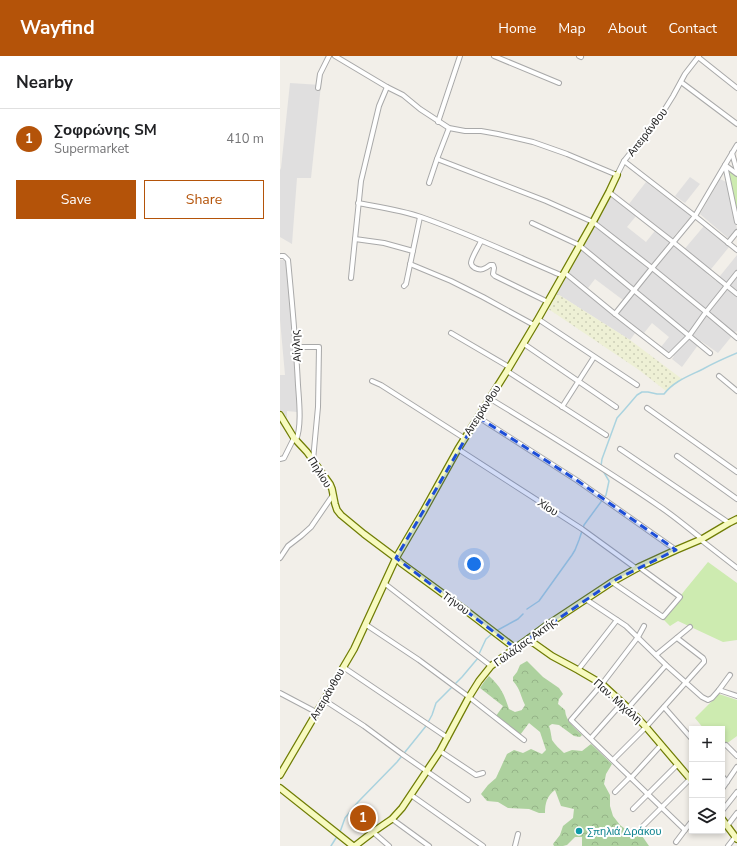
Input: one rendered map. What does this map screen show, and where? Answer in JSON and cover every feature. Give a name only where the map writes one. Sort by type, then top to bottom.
[{"type":"street","points":[[318,88],[320,74],[329,56]]},
{"type":"street","points":[[335,56],[409,99],[420,109],[449,128],[465,131],[481,131],[533,142],[567,154],[617,175]]},
{"type":"street","points":[[438,122],[460,56]]},
{"type":"street","points":[[494,56],[558,83]]},
{"type":"street","points":[[699,57],[737,88]]},
{"type":"street","name":"Απειράνθου","points":[[280,775],[354,649],[396,558],[464,438],[524,344],[564,275],[624,161],[663,112],[686,74],[699,57]]},
{"type":"street","points":[[681,82],[737,124]]},
{"type":"street","points":[[351,278],[361,181],[379,106],[387,87]]},
{"type":"street","points":[[429,183],[449,128]]},
{"type":"street","points":[[615,314],[695,216],[737,145]]},
{"type":"street","points":[[732,152],[737,172]]},
{"type":"street","points":[[437,159],[546,201],[593,222],[737,338]]},
{"type":"street","points":[[624,161],[737,250]]},
{"type":"street","points":[[725,165],[737,172]]},
{"type":"street","points":[[725,165],[737,222]]},
{"type":"street","points":[[719,176],[728,181]]},
{"type":"street","points":[[609,192],[737,294]]},
{"type":"street","points":[[358,203],[420,217],[466,234],[564,275],[669,356],[689,336],[737,273]]},
{"type":"street","points":[[404,286],[406,284],[420,217]]},
{"type":"street","points":[[532,222],[579,245],[710,353]]},
{"type":"street","points":[[728,242],[737,232]]},
{"type":"street","points":[[355,239],[384,243],[413,250]]},
{"type":"street","points":[[481,241],[472,260],[472,266],[481,270],[493,265],[493,274],[495,276],[548,302]]},
{"type":"street","name":"Αίγλης","points":[[280,459],[284,458],[299,430],[296,347],[288,260],[284,256],[281,256]]},
{"type":"street","points":[[410,264],[451,281],[534,326]]},
{"type":"street","points":[[538,319],[637,385]]},
{"type":"street","points":[[451,333],[508,369],[562,407],[606,435]]},
{"type":"street","points":[[524,344],[616,407]]},
{"type":"street","points":[[296,347],[319,347],[318,407],[313,460]]},
{"type":"street","points":[[562,407],[594,357]]},
{"type":"street","points":[[719,376],[737,390]]},
{"type":"street","points":[[372,381],[381,385],[464,438]]},
{"type":"street","points":[[489,398],[619,479],[660,507],[737,568]]},
{"type":"street","points":[[647,408],[737,472]]},
{"type":"street","name":"Πηλίου","points":[[280,415],[295,439],[307,452],[330,484],[334,504],[341,515],[396,558]]},
{"type":"street","points":[[478,417],[578,481],[676,550]]},
{"type":"street","name":"Χίου","points":[[458,449],[582,530],[680,598],[663,617],[612,582]]},
{"type":"street","points":[[620,449],[729,523]]},
{"type":"street","points":[[677,456],[737,498]]},
{"type":"street","points":[[280,558],[288,546],[311,527],[333,495]]},
{"type":"street","name":"Γαλάζιας Ακτής","points":[[354,846],[392,820],[402,808],[448,738],[479,681],[492,666],[547,625],[587,600],[612,582],[638,568],[702,539],[737,519]]},
{"type":"street","name":"Τήνου","points":[[396,558],[515,648]]},
{"type":"street","points":[[384,583],[492,666]]},
{"type":"street","points":[[587,600],[617,620],[638,637],[666,665],[702,697],[708,700],[712,698],[730,675]]},
{"type":"street","points":[[578,670],[617,620]]},
{"type":"street","points":[[365,624],[420,660],[524,740]]},
{"type":"street","points":[[644,626],[638,637],[602,684],[571,720],[684,830]]},
{"type":"street","points":[[656,655],[690,627]]},
{"type":"street","points":[[613,760],[646,727],[704,662],[704,660],[677,638]]},
{"type":"street","name":"Παν. Μιχάλη","points":[[528,639],[552,656],[602,684],[646,727],[689,778]]},
{"type":"street","points":[[628,708],[666,665]]},
{"type":"street","points":[[343,667],[448,738]]},
{"type":"street","points":[[719,690],[737,696]]},
{"type":"street","points":[[280,693],[316,712]]},
{"type":"street","points":[[324,700],[364,726],[468,800]]},
{"type":"street","points":[[591,738],[622,703]]},
{"type":"street","points":[[664,707],[689,736]]},
{"type":"street","points":[[615,792],[661,745]]},
{"type":"street","points":[[726,745],[737,756]]},
{"type":"street","points":[[440,751],[476,775],[483,773]]},
{"type":"street","points":[[633,809],[678,764]]},
{"type":"street","points":[[725,785],[737,767]]},
{"type":"street","points":[[642,827],[661,807],[689,782]]},
{"type":"street","points":[[280,788],[354,846]]},
{"type":"street","points":[[725,807],[737,792]]},
{"type":"street","points":[[411,795],[483,846]]},
{"type":"street","points":[[728,846],[736,838],[726,826],[737,813]]},
{"type":"street","points":[[392,820],[429,846]]},
{"type":"street","points":[[676,842],[689,824]]},
{"type":"street","points":[[373,832],[389,846]]},
{"type":"street","points":[[515,846],[518,834]]},
{"type":"highlighted area","points":[[478,417],[578,481],[676,550],[617,579],[515,648],[396,558]]},
{"type":"shaded area","points":[[290,83],[321,85],[311,178],[297,178],[292,244],[280,237],[280,170]]},
{"type":"shaded area","points":[[690,177],[700,184],[685,203],[675,196]]},
{"type":"shaded area","points":[[720,179],[726,182],[737,229],[728,238],[700,214]]},
{"type":"shaded area","points":[[646,182],[691,216],[669,242],[682,252],[704,226],[729,247],[707,274],[716,281],[737,255],[737,332],[736,331],[718,353],[701,341],[682,367],[672,359],[674,356],[661,347],[669,337],[652,323],[644,333],[638,329],[630,340],[556,293],[566,277],[616,317],[627,303],[595,279],[588,288],[568,273],[608,195],[636,216],[627,227],[646,242],[658,227],[629,204]]},
{"type":"shaded area","points":[[280,260],[286,260],[292,325],[297,412],[287,411],[287,422],[280,410],[280,375],[285,375],[280,320]]},
{"type":"green space","points":[[728,169],[737,176],[737,213]]},
{"type":"green space","points":[[556,293],[630,340],[682,379],[666,391],[639,370],[547,308]]},
{"type":"green space","points":[[708,562],[737,583],[737,640],[723,642],[678,621],[670,626],[663,619]]},
{"type":"green space","points":[[527,661],[543,677],[559,688],[563,694],[559,699],[558,704],[565,710],[567,718],[571,724],[582,735],[580,737],[574,736],[559,725],[552,724],[549,726],[552,740],[564,753],[572,750],[582,751],[591,744],[612,764],[606,774],[604,784],[610,795],[610,806],[613,816],[620,825],[628,831],[638,830],[649,846],[582,846],[582,837],[575,837],[567,845],[554,846],[553,844],[560,835],[563,826],[573,818],[574,809],[561,806],[555,790],[547,800],[545,813],[539,813],[529,809],[508,808],[498,802],[487,801],[481,794],[496,778],[507,754],[514,750],[523,753],[531,749],[542,754],[546,750],[540,732],[529,723],[520,735],[496,716],[503,706],[480,688],[489,676],[502,691],[509,709],[515,712],[522,710],[525,705],[516,684],[513,681],[513,677],[520,665]]},
{"type":"green space","points":[[719,694],[737,700],[737,736],[725,745],[725,726],[702,726],[695,718]]},
{"type":"waterway","points":[[601,466],[602,459],[617,418],[637,395],[642,392],[664,394],[668,389],[682,379],[737,353]]},
{"type":"waterway","points":[[527,609],[539,601],[572,555],[584,525],[606,495],[609,481],[602,469]]},
{"type":"waterway","points":[[496,631],[518,619],[523,614]]},
{"type":"waterway","points":[[479,654],[486,639],[493,633]]},
{"type":"waterway","points":[[456,683],[478,658]]},
{"type":"waterway","points":[[340,832],[345,818],[358,802],[397,762],[426,726],[436,703],[451,688]]},
{"type":"waterway","points":[[331,846],[336,838]]},
{"type":"place","name":"Σοφρώνης SM","points":[[363,818]]},
{"type":"place","name":"Σπηλιά Δράκου","points":[[579,831]]}]
